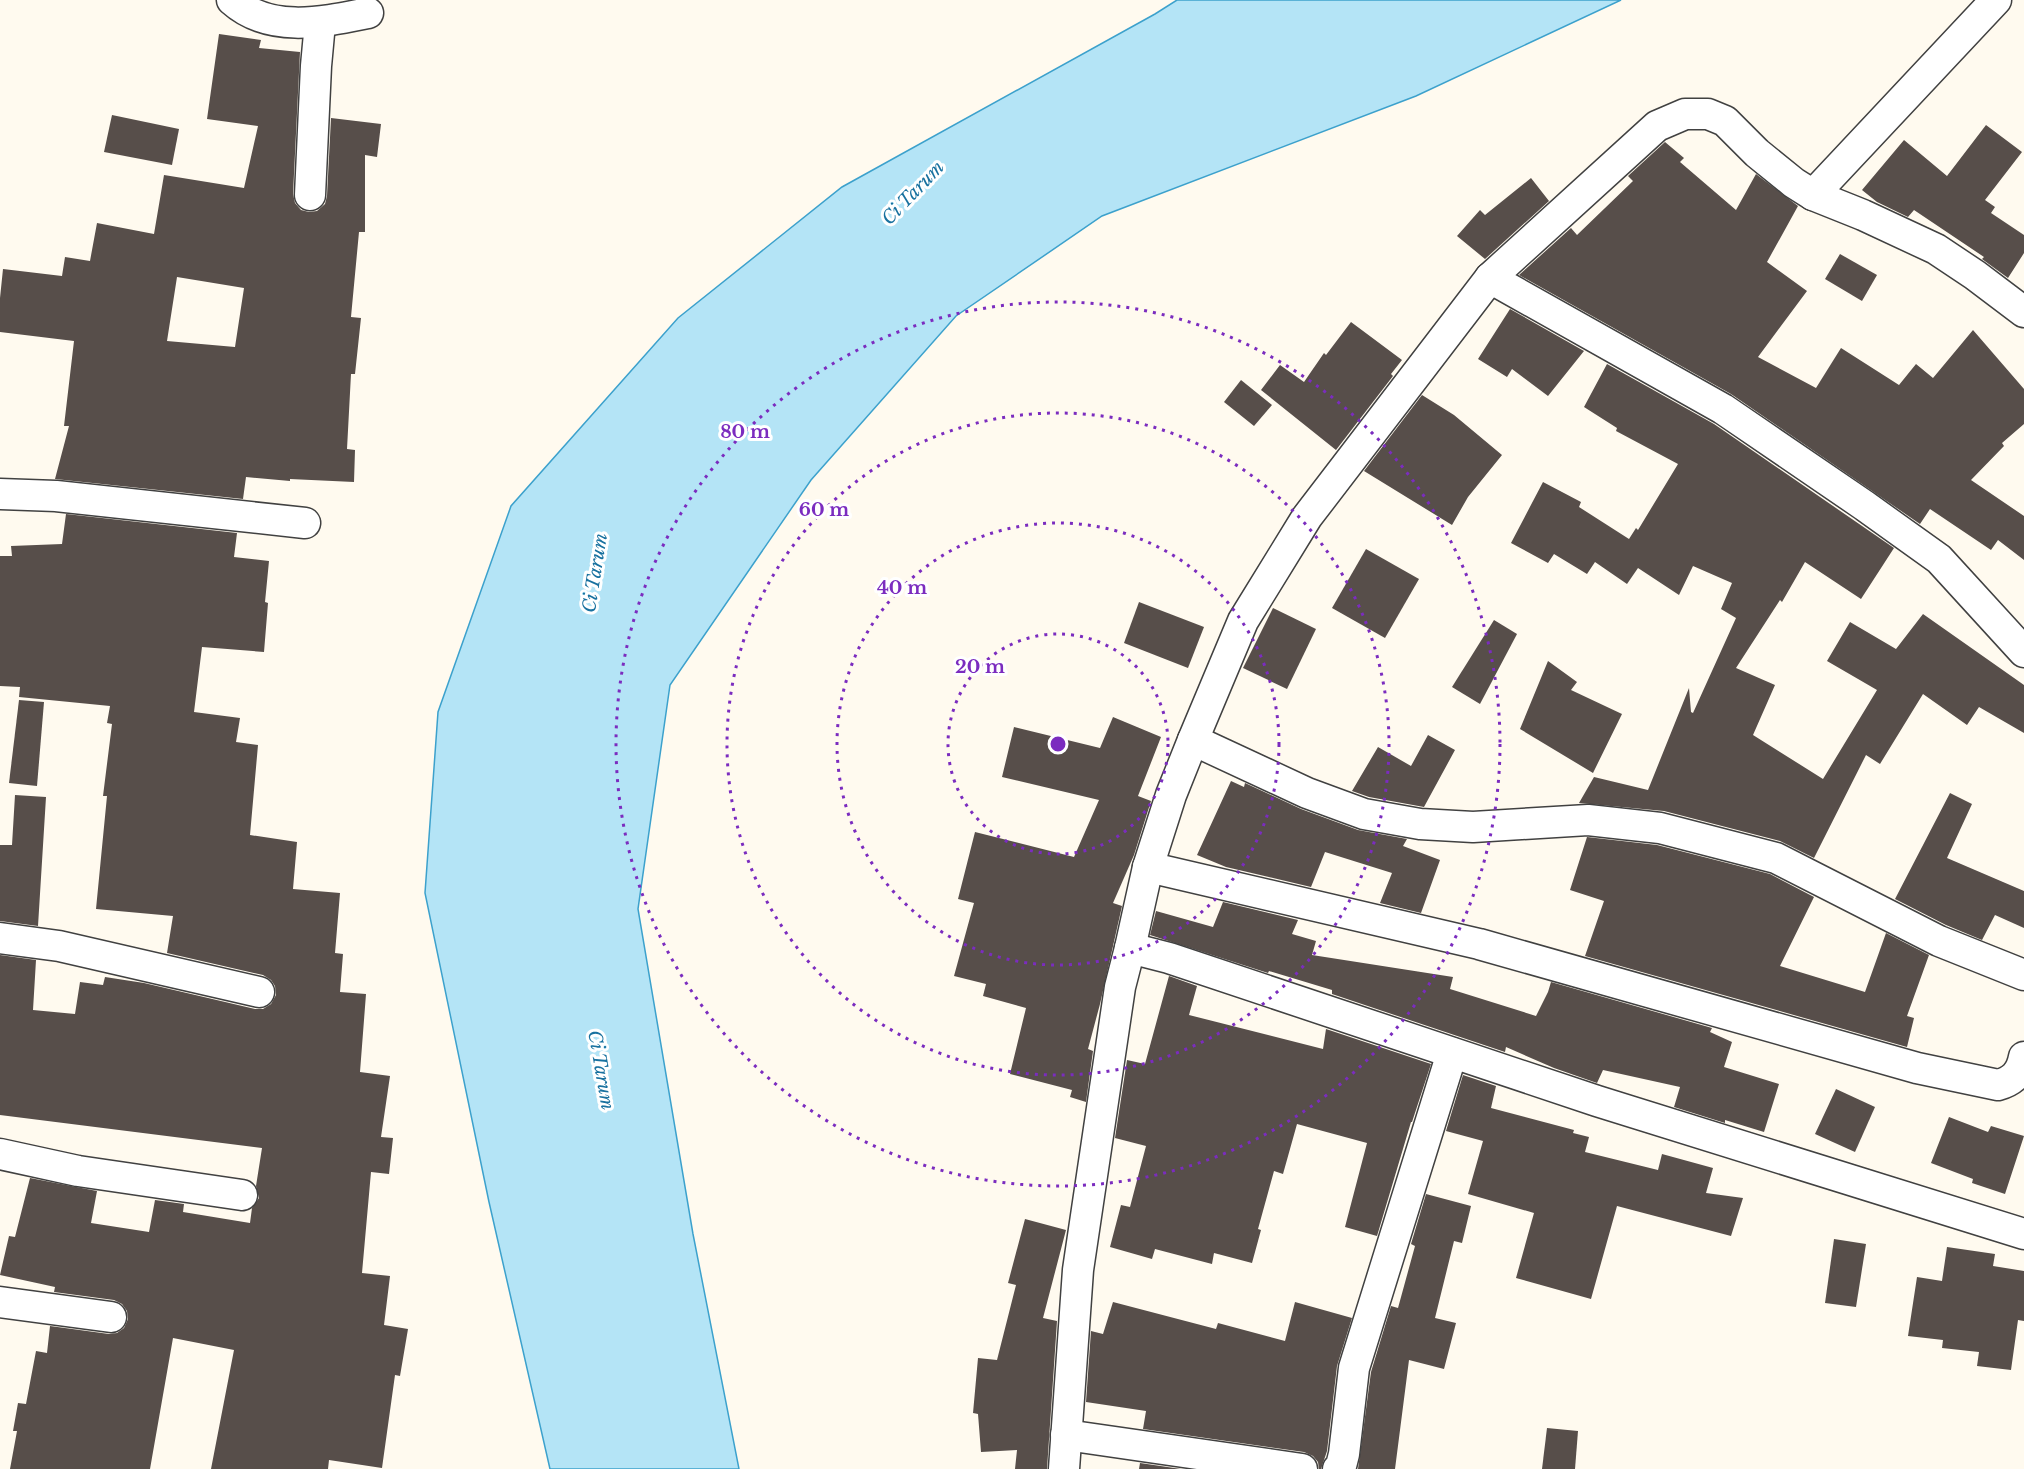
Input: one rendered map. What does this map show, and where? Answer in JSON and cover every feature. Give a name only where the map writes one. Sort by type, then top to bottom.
[{"type":"street","points":[[232,0],[245,11],[277,22],[320,23],[368,13]]},
{"type":"street","points":[[1813,195],[1996,0]]},
{"type":"street","points":[[310,195],[320,23]]},
{"type":"street","points":[[1064,1469],[1078,1270],[1120,987],[1148,867],[1171,795],[1243,621],[1307,517],[1490,278],[1657,126],[1685,114],[1708,114],[1725,122],[1775,168],[1813,195],[1863,214],[1936,249],[2024,312]]},
{"type":"street","points":[[1490,278],[1723,409],[1865,506],[1939,559],[2024,652]]},
{"type":"street","points":[[0,494],[56,496],[304,523]]},
{"type":"street","points":[[1193,740],[1307,794],[1364,814],[1420,824],[1473,827],[1588,820],[1660,828],[1766,855],[1939,941],[2024,975]]},
{"type":"street","points":[[1148,867],[1479,944],[1917,1068],[1998,1085],[2011,1081],[2022,1068],[2024,1057]]},
{"type":"street","points":[[0,938],[59,946],[259,992]]},
{"type":"street","points":[[1130,948],[1168,958],[1597,1101],[2024,1234]]},
{"type":"street","points":[[1338,1469],[1341,1467],[1344,1454],[1354,1368],[1452,1053]]},
{"type":"street","points":[[0,1154],[78,1171],[242,1195]]},
{"type":"street","points":[[0,1302],[111,1317]]},
{"type":"street","points":[[1066,1435],[1302,1469]]},
{"type":"water","name":"Ci Tarum","points":[[1177,0],[1621,0],[1416,96],[1102,216],[956,316],[811,480],[670,685],[638,909],[693,1234],[739,1469],[550,1469],[489,1202],[425,893],[438,712],[511,506],[678,318],[842,187]]},
{"type":"building","points":[[219,34],[261,40],[259,48],[300,52],[293,194],[295,203],[301,210],[309,212],[317,211],[325,204],[327,196],[331,118],[381,124],[377,157],[365,155],[365,232],[359,232],[351,317],[361,318],[355,374],[351,374],[347,449],[355,450],[354,482],[290,479],[290,481],[246,477],[243,499],[55,479],[69,426],[64,426],[74,341],[0,332],[3,269],[62,276],[65,257],[90,261],[97,223],[154,234],[164,175],[244,188],[258,126],[207,119]],"holes":[[[177,277],[244,288],[235,347],[167,341]]]},
{"type":"building","points":[[112,115],[179,129],[172,165],[104,152]]},
{"type":"building","points":[[1986,125],[2022,152],[1985,200],[1995,207],[1991,213],[2024,235],[2024,253],[2008,278],[1982,259],[1984,257],[1914,210],[1908,217],[1877,202],[1862,190],[1904,140],[1947,176]]},
{"type":"building","points":[[1665,142],[1684,158],[1680,162],[1736,210],[1756,174],[1798,206],[1767,262],[1807,291],[1758,357],[1816,388],[1841,348],[1899,385],[1916,364],[1933,378],[1973,330],[2024,389],[2024,424],[2002,443],[2004,446],[1971,480],[2024,516],[2024,560],[1998,540],[1991,550],[1930,509],[1920,524],[1731,394],[1519,275],[1571,228],[1577,235],[1633,181],[1628,176]]},
{"type":"building","points":[[1531,178],[1549,201],[1485,259],[1457,236],[1480,210],[1485,215]]},
{"type":"building","points":[[1840,254],[1877,275],[1862,301],[1825,279]]},
{"type":"building","points":[[1510,309],[1584,351],[1548,396],[1512,369],[1507,377],[1478,359]]},
{"type":"building","points":[[1351,322],[1402,360],[1391,374],[1393,376],[1336,450],[1261,390],[1280,365],[1304,382],[1324,353],[1326,355]]},
{"type":"building","points":[[1607,364],[1714,424],[1894,548],[1861,599],[1805,562],[1782,602],[1780,600],[1736,668],[1775,685],[1753,735],[1823,779],[1877,690],[1827,661],[1850,622],[1896,649],[1923,614],[2024,685],[2024,733],[1979,707],[1967,725],[1923,694],[1880,764],[1866,755],[1814,858],[1780,841],[1664,811],[1579,803],[1594,777],[1648,790],[1689,688],[1691,712],[1693,713],[1736,618],[1721,609],[1732,583],[1693,566],[1679,595],[1638,568],[1627,584],[1595,562],[1587,574],[1554,554],[1548,563],[1511,543],[1543,482],[1581,502],[1579,507],[1629,539],[1636,528],[1638,530],[1678,464],[1616,431],[1617,428],[1584,407]]},
{"type":"building","points":[[1241,380],[1272,405],[1254,426],[1224,402]]},
{"type":"building","points":[[1422,395],[1454,415],[1502,455],[1468,497],[1452,525],[1364,471]]},
{"type":"building","points":[[66,514],[237,533],[234,557],[269,561],[264,652],[202,647],[194,712],[240,718],[236,742],[258,745],[250,835],[297,842],[293,889],[340,893],[335,953],[343,954],[340,992],[366,994],[360,1072],[390,1076],[381,1137],[393,1138],[389,1174],[371,1172],[362,1273],[390,1276],[384,1325],[408,1329],[400,1376],[395,1375],[382,1468],[329,1460],[328,1469],[211,1469],[234,1350],[173,1338],[150,1469],[10,1469],[17,1431],[13,1431],[18,1403],[26,1404],[36,1351],[47,1353],[50,1326],[109,1334],[117,1333],[124,1328],[128,1319],[127,1311],[122,1304],[114,1300],[54,1292],[55,1287],[0,1275],[9,1236],[15,1237],[30,1178],[97,1191],[91,1223],[149,1232],[155,1200],[184,1204],[183,1212],[250,1223],[252,1208],[259,1198],[256,1186],[262,1148],[0,1115],[0,955],[36,960],[33,1010],[75,1014],[80,982],[103,985],[105,977],[144,983],[255,1009],[263,1009],[271,1004],[276,995],[275,986],[263,975],[167,953],[173,916],[96,909],[107,796],[103,796],[112,724],[107,723],[110,706],[19,697],[20,687],[0,686],[0,556],[12,556],[11,546],[62,544]]},
{"type":"building","points":[[1366,549],[1419,579],[1385,638],[1332,608]]},
{"type":"building","points":[[1139,602],[1204,627],[1188,668],[1124,643]]},
{"type":"building","points":[[1273,608],[1316,629],[1287,689],[1243,668]]},
{"type":"building","points":[[1494,620],[1517,634],[1480,704],[1452,687]]},
{"type":"building","points":[[1548,661],[1577,682],[1571,690],[1622,714],[1593,773],[1520,729]]},
{"type":"building","points":[[19,700],[44,702],[37,786],[9,783]]},
{"type":"building","points":[[1113,717],[1161,737],[1138,796],[1151,801],[1134,855],[1113,903],[1122,906],[1088,1049],[1093,1051],[1086,1102],[1070,1097],[1072,1090],[1010,1074],[1026,1008],[983,996],[986,984],[954,976],[974,903],[958,899],[975,832],[1074,857],[1099,800],[1002,777],[1014,727],[1100,748]]},
{"type":"building","points":[[1428,735],[1455,750],[1424,807],[1369,797],[1352,791],[1378,747],[1411,766]]},
{"type":"building","points":[[1231,781],[1244,787],[1245,783],[1301,809],[1358,830],[1407,839],[1403,846],[1440,860],[1421,913],[1380,903],[1392,873],[1325,852],[1311,887],[1226,867],[1197,855]]},
{"type":"building","points":[[1950,793],[1972,804],[1947,858],[2024,891],[2024,928],[1995,915],[1982,940],[1895,899]]},
{"type":"building","points":[[15,795],[46,797],[38,926],[0,921],[0,845],[12,845]]},
{"type":"building","points":[[1587,837],[1657,845],[1770,874],[1814,897],[1780,966],[1865,992],[1886,933],[1929,955],[1907,1016],[1914,1018],[1907,1047],[1585,956],[1604,901],[1570,890]]},
{"type":"building","points":[[1223,902],[1298,920],[1292,934],[1316,941],[1312,955],[1453,977],[1450,989],[1536,1016],[1551,982],[1712,1028],[1710,1032],[1732,1042],[1724,1067],[1779,1084],[1764,1132],[1674,1107],[1680,1087],[1603,1070],[1597,1083],[1554,1068],[1506,1047],[1505,1052],[1332,994],[1332,990],[1269,971],[1268,973],[1150,935],[1156,911],[1213,927]]},
{"type":"building","points":[[1169,976],[1197,986],[1189,1015],[1323,1049],[1326,1029],[1431,1064],[1377,1236],[1345,1227],[1367,1143],[1297,1124],[1283,1174],[1274,1171],[1258,1229],[1261,1230],[1252,1263],[1214,1253],[1212,1264],[1155,1249],[1152,1259],[1110,1247],[1121,1205],[1130,1207],[1146,1146],[1115,1138],[1127,1060],[1145,1064]]},
{"type":"building","points":[[1463,1075],[1496,1086],[1491,1108],[1574,1130],[1573,1133],[1589,1137],[1585,1152],[1658,1170],[1662,1154],[1713,1168],[1706,1193],[1743,1198],[1731,1236],[1617,1206],[1591,1299],[1516,1278],[1534,1213],[1468,1194],[1483,1141],[1446,1131]]},
{"type":"building","points":[[1836,1089],[1875,1107],[1855,1152],[1815,1134]]},
{"type":"building","points":[[1949,1117],[1988,1132],[1991,1126],[2024,1136],[2005,1194],[1972,1183],[1973,1179],[1931,1163]]},
{"type":"building","points":[[1426,1194],[1471,1206],[1462,1243],[1454,1241],[1435,1318],[1456,1323],[1444,1369],[1409,1360],[1395,1469],[1358,1469],[1371,1372],[1391,1306],[1398,1308],[1415,1246],[1411,1244]]},
{"type":"building","points":[[1025,1219],[1066,1230],[1043,1318],[1057,1321],[1047,1469],[1015,1469],[1017,1450],[981,1452],[978,1414],[973,1413],[978,1358],[997,1360],[1016,1285],[1008,1283]]},
{"type":"building","points":[[1834,1239],[1866,1244],[1856,1307],[1825,1303]]},
{"type":"building","points":[[1947,1247],[1995,1254],[1993,1266],[2024,1271],[2024,1321],[2018,1320],[2011,1370],[1977,1366],[1979,1352],[1942,1348],[1943,1340],[1908,1336],[1917,1277],[1942,1281]]},
{"type":"building","points":[[1113,1302],[1216,1329],[1218,1323],[1285,1341],[1295,1302],[1352,1318],[1337,1366],[1327,1451],[1321,1469],[1313,1456],[1304,1452],[1143,1429],[1146,1411],[1086,1402],[1091,1331],[1103,1334]]},
{"type":"building","points":[[1547,1428],[1578,1431],[1575,1469],[1542,1469]]},
{"type":"building","points":[[1140,1463],[1181,1469],[1139,1469]]}]
